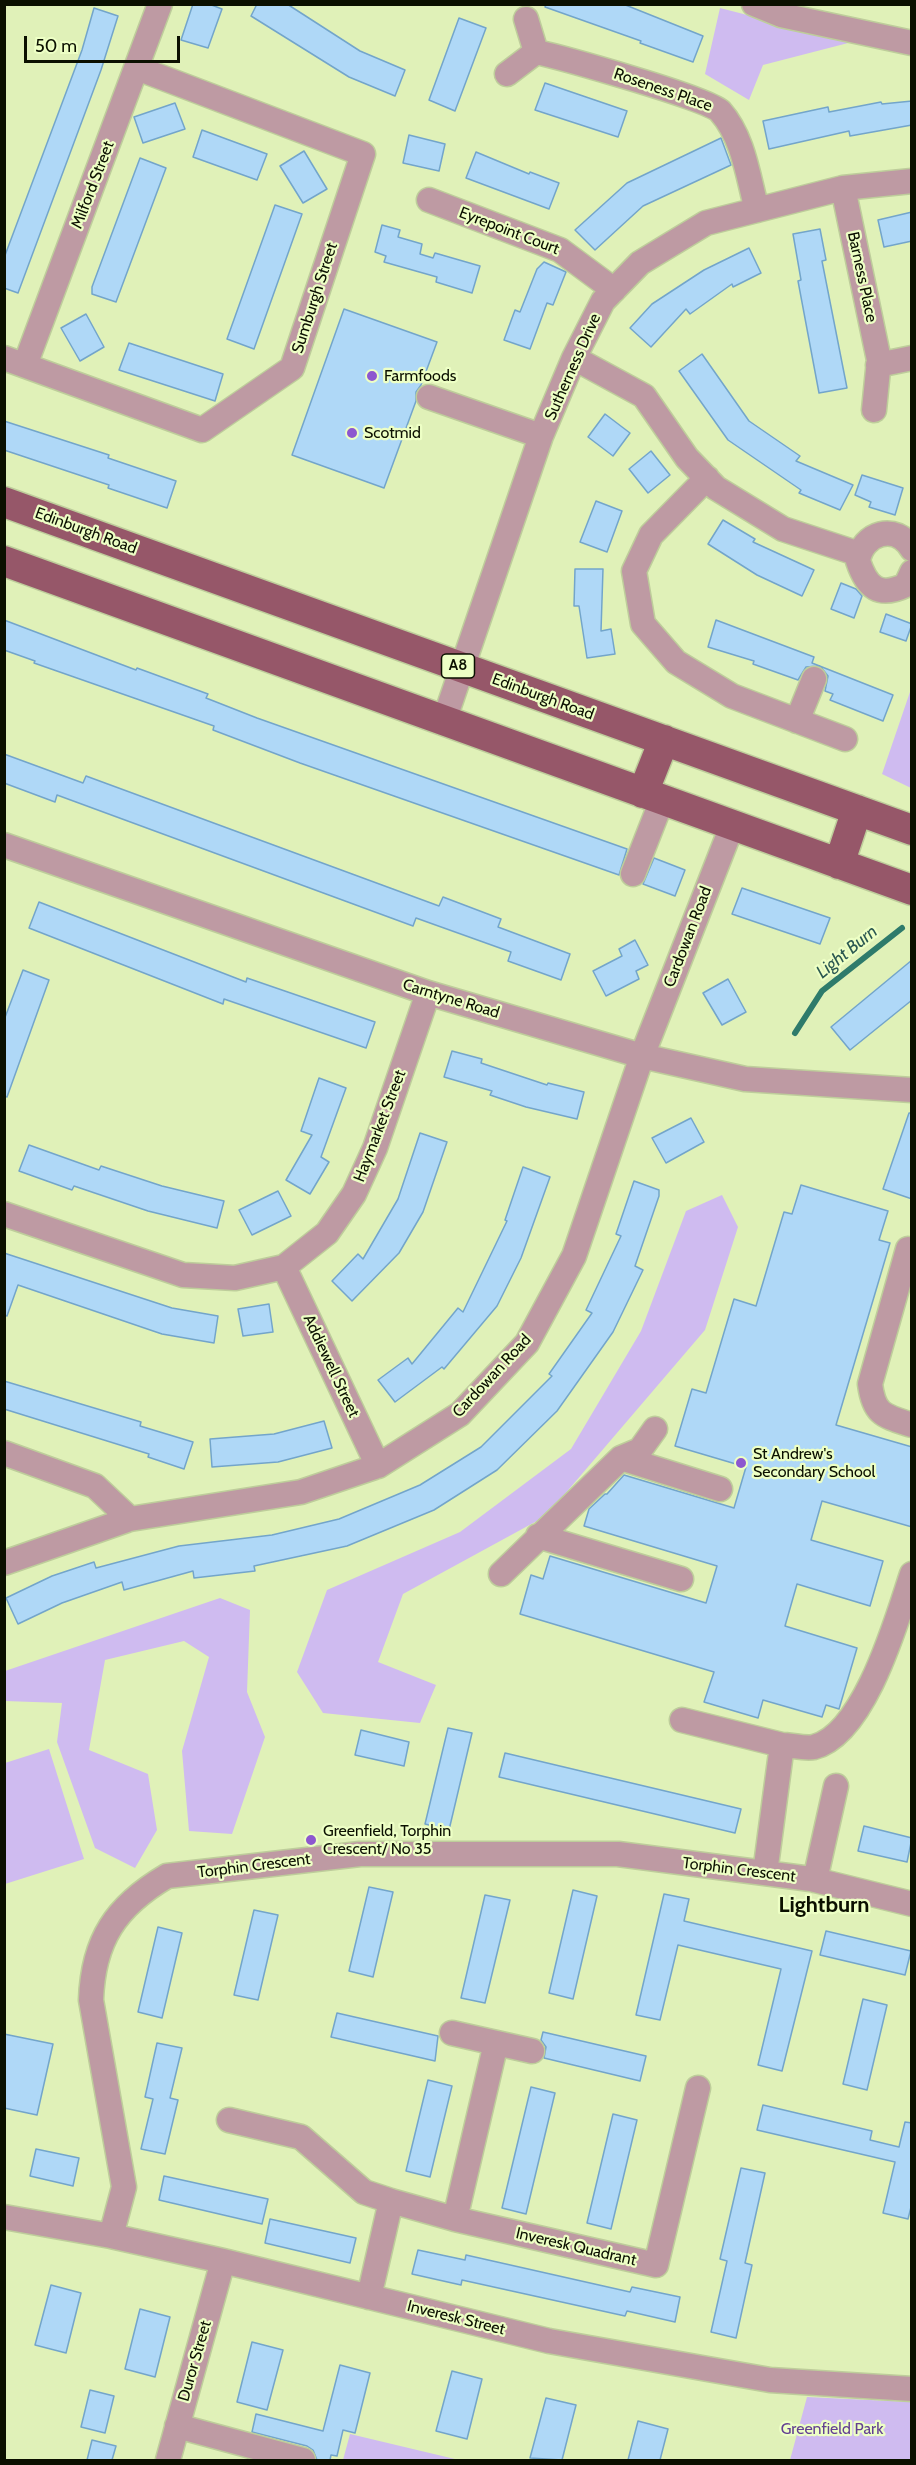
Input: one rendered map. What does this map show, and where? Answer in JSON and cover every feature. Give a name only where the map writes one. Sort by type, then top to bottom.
[{"type":"main road","name":"Edinburgh Road","points":[[4,502],[912,830]]},
{"type":"main road","points":[[4,561],[912,890]]},
{"type":"main road","points":[[653,797],[664,740]]},
{"type":"main road","points":[[839,864],[858,810]]},
{"type":"street","name":"Milford Street","points":[[15,362],[137,68],[160,4]]},
{"type":"street","points":[[754,4],[781,15],[912,43]]},
{"type":"street","points":[[507,74],[536,52],[526,19]]},
{"type":"street","name":"Roseness Place","points":[[536,52],[574,60],[719,109],[739,140],[757,210]]},
{"type":"street","name":"Sumburgh Street","points":[[15,362],[202,430],[292,368],[363,154],[137,68]]},
{"type":"street","name":"Sutherness Drive","points":[[444,721],[542,436],[574,358],[603,301],[640,264],[706,223],[843,188],[912,181]]},
{"type":"street","name":"Barness Place","points":[[843,188],[878,365],[874,410]]},
{"type":"street","name":"Eyrepoint Court","points":[[429,200],[560,250],[614,290]]},
{"type":"street","points":[[574,358],[644,396],[687,458],[716,488],[783,529],[859,554]]},
{"type":"street","points":[[878,365],[912,358]]},
{"type":"street","points":[[429,397],[542,436]]},
{"type":"street","points":[[707,478],[651,534],[634,571],[643,624],[676,662],[732,696],[844,739]]},
{"type":"street","points":[[912,549],[906,539],[892,533],[876,535],[866,542],[858,561],[864,580],[876,589],[893,591],[906,585],[912,572]]},
{"type":"street","points":[[796,721],[814,679]]},
{"type":"street","points":[[633,874],[653,797]]},
{"type":"street","name":"Cardowan Road","points":[[4,1563],[129,1519],[301,1492],[378,1466],[460,1414],[527,1343],[574,1256],[642,1056],[732,826]]},
{"type":"street","name":"Carntyne Road","points":[[6,850],[428,993],[642,1056],[745,1079],[912,1090]]},
{"type":"street","name":"Haymarket Street","points":[[4,1214],[183,1275],[235,1278],[284,1267],[327,1233],[354,1194],[375,1148],[428,993]]},
{"type":"street","points":[[908,1249],[870,1384],[873,1401],[883,1416],[912,1425]]},
{"type":"street","name":"Addiewell Street","points":[[284,1267],[378,1466]]},
{"type":"street","points":[[501,1574],[621,1458],[640,1450],[655,1429]]},
{"type":"street","points":[[4,1453],[95,1486],[129,1519]]},
{"type":"street","points":[[621,1458],[720,1489]]},
{"type":"street","points":[[538,1536],[681,1579]]},
{"type":"street","points":[[682,1720],[782,1745],[814,1747],[841,1733],[884,1660],[912,1574]]},
{"type":"street","points":[[765,1873],[782,1745]]},
{"type":"street","points":[[815,1880],[836,1786]]},
{"type":"street","name":"Torphin Crescent","points":[[111,2236],[124,2187],[92,2000],[92,1975],[107,1929],[141,1891],[167,1876],[360,1854],[550,1852],[618,1854],[815,1880],[912,1904]]},
{"type":"street","points":[[452,2033],[532,2051]]},
{"type":"street","points":[[455,2219],[496,2043]]},
{"type":"street","name":"Inveresk Quadrant","points":[[229,2120],[301,2137],[364,2192],[455,2219],[656,2265],[699,2088]]},
{"type":"street","points":[[369,2297],[391,2201]]},
{"type":"street","name":"Inveresk Street","points":[[4,2217],[111,2236],[223,2261],[549,2341],[770,2380],[912,2389]]},
{"type":"street","name":"Duror Street","points":[[168,2460],[223,2261]]},
{"type":"street","points":[[177,2426],[303,2460]]},
{"type":"green space","points":[[720,8],[852,42],[763,65],[749,100],[705,74]]},
{"type":"green space","points":[[911,689],[911,788],[882,774]]},
{"type":"green space","points":[[722,1195],[738,1227],[705,1330],[546,1516],[403,1594],[378,1662],[436,1685],[420,1723],[323,1713],[297,1672],[327,1590],[460,1532],[571,1449],[641,1331],[686,1211]]},
{"type":"green space","points":[[220,1598],[250,1610],[247,1692],[265,1737],[232,1834],[189,1831],[182,1751],[209,1657],[184,1641],[105,1660],[89,1750],[148,1774],[157,1830],[135,1868],[95,1848],[57,1742],[62,1703],[5,1701],[5,1671]]},
{"type":"green space","points":[[49,1749],[84,1859],[5,1884],[5,1763]]},
{"type":"green space","name":"Greenfield Park","points":[[807,2397],[911,2402],[911,2460],[790,2460]]},
{"type":"green space","points":[[350,2434],[459,2460],[343,2460]]},
{"type":"building","points":[[193,4],[209,4],[222,9],[208,48],[181,40]]},
{"type":"building","points":[[257,4],[287,4],[360,51],[405,70],[395,96],[349,77],[251,16]]},
{"type":"building","points":[[546,4],[623,4],[703,36],[693,62],[545,7]]},
{"type":"building","points":[[94,8],[118,16],[101,70],[18,293],[4,288],[4,258],[82,50]]},
{"type":"building","points":[[459,18],[486,28],[455,111],[429,100]]},
{"type":"building","points":[[545,83],[627,111],[618,137],[535,110]]},
{"type":"building","points":[[912,101],[912,125],[850,136],[849,131],[769,149],[763,121],[828,107],[829,112],[881,102],[882,104]]},
{"type":"building","points":[[175,103],[185,129],[143,143],[134,117]]},
{"type":"building","points":[[202,130],[267,154],[257,180],[193,157]]},
{"type":"building","points":[[409,135],[445,144],[439,171],[403,163]]},
{"type":"building","points":[[721,138],[731,165],[643,206],[595,250],[575,230],[627,183]]},
{"type":"building","points":[[304,151],[327,189],[303,203],[280,166]]},
{"type":"building","points":[[476,152],[529,174],[530,172],[559,183],[549,209],[466,178]]},
{"type":"building","points":[[140,158],[166,168],[116,302],[92,294],[92,287]]},
{"type":"building","points":[[275,205],[302,214],[254,349],[227,339]]},
{"type":"building","points":[[912,212],[912,241],[884,247],[878,220]]},
{"type":"building","points":[[382,225],[400,230],[398,237],[422,244],[420,254],[433,258],[435,253],[480,266],[472,293],[436,282],[437,277],[384,262],[386,256],[375,252]]},
{"type":"building","points":[[820,229],[826,260],[822,261],[847,388],[819,393],[798,281],[801,280],[793,234]]},
{"type":"building","points":[[749,248],[761,273],[733,287],[732,284],[690,314],[686,309],[651,347],[630,328],[652,304],[704,270]]},
{"type":"building","points":[[544,262],[566,272],[553,305],[547,303],[530,349],[504,340],[515,310],[520,312],[537,269]]},
{"type":"building","points":[[344,309],[437,342],[421,385],[416,392],[416,401],[384,488],[292,455]]},
{"type":"building","points":[[86,314],[104,347],[80,361],[61,328]]},
{"type":"building","points":[[129,343],[223,374],[215,401],[119,370]]},
{"type":"building","points":[[702,354],[749,421],[800,456],[796,461],[853,485],[840,510],[799,493],[801,490],[728,440],[679,371]]},
{"type":"building","points":[[605,414],[630,433],[613,456],[588,437]]},
{"type":"building","points":[[4,421],[109,455],[108,458],[176,481],[167,508],[108,488],[109,485],[4,450]]},
{"type":"building","points":[[651,451],[670,475],[648,493],[629,469]]},
{"type":"building","points":[[862,475],[903,488],[895,515],[869,507],[871,502],[855,495]]},
{"type":"building","points":[[596,501],[622,511],[607,552],[580,542]]},
{"type":"building","points":[[723,520],[755,539],[753,542],[814,570],[802,596],[757,575],[708,544]]},
{"type":"building","points":[[575,569],[603,569],[601,631],[611,629],[615,654],[587,658],[579,606],[574,606]]},
{"type":"building","points":[[841,583],[856,589],[862,596],[854,618],[831,609]]},
{"type":"building","points":[[886,614],[912,624],[906,641],[880,632]]},
{"type":"building","points":[[4,620],[136,670],[137,668],[208,694],[206,698],[257,718],[627,849],[619,875],[300,763],[213,730],[214,726],[34,663],[35,661],[4,650]]},
{"type":"building","points":[[716,620],[814,657],[812,663],[820,666],[806,667],[798,680],[753,664],[754,661],[708,647]]},
{"type":"building","points":[[820,666],[893,695],[883,721],[830,700],[833,694],[825,691],[828,676]]},
{"type":"building","points":[[4,754],[83,783],[86,776],[439,906],[443,897],[501,919],[498,927],[570,954],[561,980],[508,961],[511,952],[416,918],[413,926],[57,795],[55,802],[4,783]]},
{"type":"building","points":[[654,858],[685,870],[675,896],[643,884]]},
{"type":"building","points":[[742,888],[830,918],[820,944],[732,914]]},
{"type":"building","points":[[39,902],[246,982],[247,978],[375,1022],[366,1048],[224,999],[223,1004],[29,928]]},
{"type":"building","points":[[635,940],[648,965],[636,971],[639,979],[606,996],[593,971],[622,956],[619,949]]},
{"type":"building","points":[[912,960],[912,1000],[850,1050],[831,1027]]},
{"type":"building","points":[[23,970],[49,980],[7,1097],[4,1096],[4,1020]]},
{"type":"building","points":[[728,979],[746,1012],[722,1025],[703,993]]},
{"type":"building","points":[[452,1051],[482,1059],[481,1063],[547,1085],[548,1083],[584,1092],[577,1119],[526,1107],[490,1095],[492,1091],[444,1077]]},
{"type":"building","points":[[319,1078],[346,1088],[321,1157],[329,1162],[310,1194],[286,1180],[312,1135],[301,1131]]},
{"type":"building","points":[[909,1113],[912,1113],[912,1199],[883,1189]]},
{"type":"building","points":[[691,1118],[704,1142],[666,1163],[652,1138]]},
{"type":"building","points":[[420,1133],[447,1142],[423,1212],[399,1253],[352,1301],[332,1281],[358,1254],[363,1259],[398,1199]]},
{"type":"building","points":[[29,1145],[99,1170],[101,1166],[162,1186],[224,1201],[217,1228],[148,1211],[74,1186],[72,1190],[19,1171]]},
{"type":"building","points":[[523,1167],[550,1177],[521,1258],[497,1306],[444,1369],[442,1367],[395,1402],[378,1380],[408,1358],[412,1364],[458,1308],[463,1312],[507,1221],[505,1220]]},
{"type":"building","points":[[634,1181],[659,1190],[659,1196],[635,1266],[643,1270],[613,1332],[557,1411],[497,1470],[434,1510],[347,1546],[254,1566],[255,1571],[194,1578],[193,1571],[124,1590],[122,1582],[62,1603],[18,1624],[6,1598],[52,1576],[94,1562],[96,1568],[179,1546],[272,1535],[339,1519],[420,1485],[481,1447],[552,1376],[549,1374],[592,1313],[586,1310],[621,1236],[616,1234]]},
{"type":"building","points":[[801,1185],[888,1211],[879,1240],[890,1243],[836,1425],[912,1447],[912,1527],[822,1501],[811,1540],[883,1561],[870,1606],[797,1584],[785,1626],[857,1648],[839,1709],[826,1705],[822,1717],[763,1700],[758,1718],[704,1702],[714,1672],[520,1614],[531,1575],[543,1579],[550,1556],[706,1603],[717,1566],[584,1526],[589,1509],[624,1475],[734,1508],[746,1467],[675,1446],[692,1389],[706,1393],[734,1299],[756,1306],[784,1212],[792,1214]]},
{"type":"building","points":[[278,1191],[291,1216],[252,1235],[239,1210]]},
{"type":"building","points":[[4,1253],[172,1308],[218,1316],[214,1343],[162,1334],[18,1285],[7,1316],[4,1315]]},
{"type":"building","points":[[269,1304],[273,1332],[243,1336],[238,1309]]},
{"type":"building","points":[[4,1381],[141,1422],[140,1426],[193,1442],[184,1469],[148,1457],[149,1454],[4,1409]]},
{"type":"building","points":[[324,1421],[332,1448],[278,1462],[212,1467],[210,1439],[274,1434]]},
{"type":"building","points":[[448,1728],[472,1733],[449,1830],[425,1824]]},
{"type":"building","points":[[361,1730],[409,1742],[404,1766],[355,1755]]},
{"type":"building","points":[[505,1753],[741,1809],[735,1833],[499,1777]]},
{"type":"building","points":[[864,1826],[912,1838],[907,1862],[858,1851]]},
{"type":"building","points":[[369,1887],[393,1892],[373,1977],[349,1971]]},
{"type":"building","points":[[573,1890],[597,1896],[573,1999],[549,1993]]},
{"type":"building","points":[[664,1894],[689,1899],[684,1921],[812,1951],[782,2071],[758,2065],[781,1969],[678,1945],[660,2020],[636,2015]]},
{"type":"building","points":[[485,1895],[510,1900],[485,2003],[461,1998]]},
{"type":"building","points":[[254,1910],[278,1915],[258,2000],[234,1995]]},
{"type":"building","points":[[158,1927],[182,1933],[162,2018],[138,2012]]},
{"type":"building","points":[[826,1931],[911,1951],[905,1975],[820,1955]]},
{"type":"building","points":[[863,1999],[887,2005],[867,2090],[843,2084]]},
{"type":"building","points":[[337,2013],[438,2036],[435,2061],[331,2037]]},
{"type":"building","points":[[543,2032],[646,2056],[640,2081],[544,2058],[546,2047],[541,2040]]},
{"type":"building","points":[[4,2034],[53,2044],[37,2115],[4,2108]]},
{"type":"building","points":[[157,2043],[182,2048],[170,2098],[178,2100],[165,2154],[141,2149],[153,2099],[145,2097]]},
{"type":"building","points":[[428,2080],[452,2086],[430,2177],[406,2171]]},
{"type":"building","points":[[531,2087],[555,2093],[526,2214],[502,2208]]},
{"type":"building","points":[[763,2105],[872,2131],[870,2140],[899,2147],[905,2122],[912,2123],[912,2203],[908,2219],[883,2213],[895,2162],[757,2130]]},
{"type":"building","points":[[613,2114],[637,2120],[611,2229],[587,2223]]},
{"type":"building","points":[[36,2149],[79,2158],[73,2186],[30,2176]]},
{"type":"building","points":[[741,2168],[765,2173],[745,2263],[752,2265],[736,2338],[711,2332],[727,2261],[720,2259]]},
{"type":"building","points":[[164,2176],[268,2199],[262,2224],[159,2200]]},
{"type":"building","points":[[270,2219],[356,2238],[350,2263],[265,2243]]},
{"type":"building","points":[[418,2250],[465,2260],[466,2255],[630,2292],[632,2287],[680,2297],[675,2322],[627,2311],[625,2316],[462,2280],[461,2285],[412,2274]]},
{"type":"building","points":[[51,2285],[81,2293],[66,2353],[35,2345]]},
{"type":"building","points":[[140,2309],[170,2317],[155,2377],[125,2369]]},
{"type":"building","points":[[252,2342],[283,2350],[267,2410],[237,2402]]},
{"type":"building","points":[[340,2365],[370,2373],[355,2433],[343,2430],[337,2456],[331,2455],[330,2460],[317,2460],[313,2450],[307,2446],[252,2432],[256,2414],[323,2431]]},
{"type":"building","points":[[452,2371],[482,2379],[467,2439],[436,2431]]},
{"type":"building","points":[[90,2390],[114,2396],[105,2433],[81,2427]]},
{"type":"building","points":[[546,2398],[576,2405],[562,2460],[530,2458]]},
{"type":"building","points":[[638,2421],[668,2429],[660,2460],[628,2460]]},
{"type":"building","points":[[92,2440],[116,2446],[112,2460],[87,2460]]},
{"type":"waterway","name":"Light Burn","points":[[795,1033],[822,991],[902,928]]},
{"type":"place","name":"Farmfoods","points":[[372,376]]},
{"type":"place","name":"Scotmid","points":[[352,433]]},
{"type":"place","name":"St Andrew's Secondary School","points":[[741,1463]]},
{"type":"place","name":"Greenfield, Torphin Crescent/ No 35","points":[[311,1840]]},
{"type":"district","name":"Lightburn","points":[[824,1906]]}]
